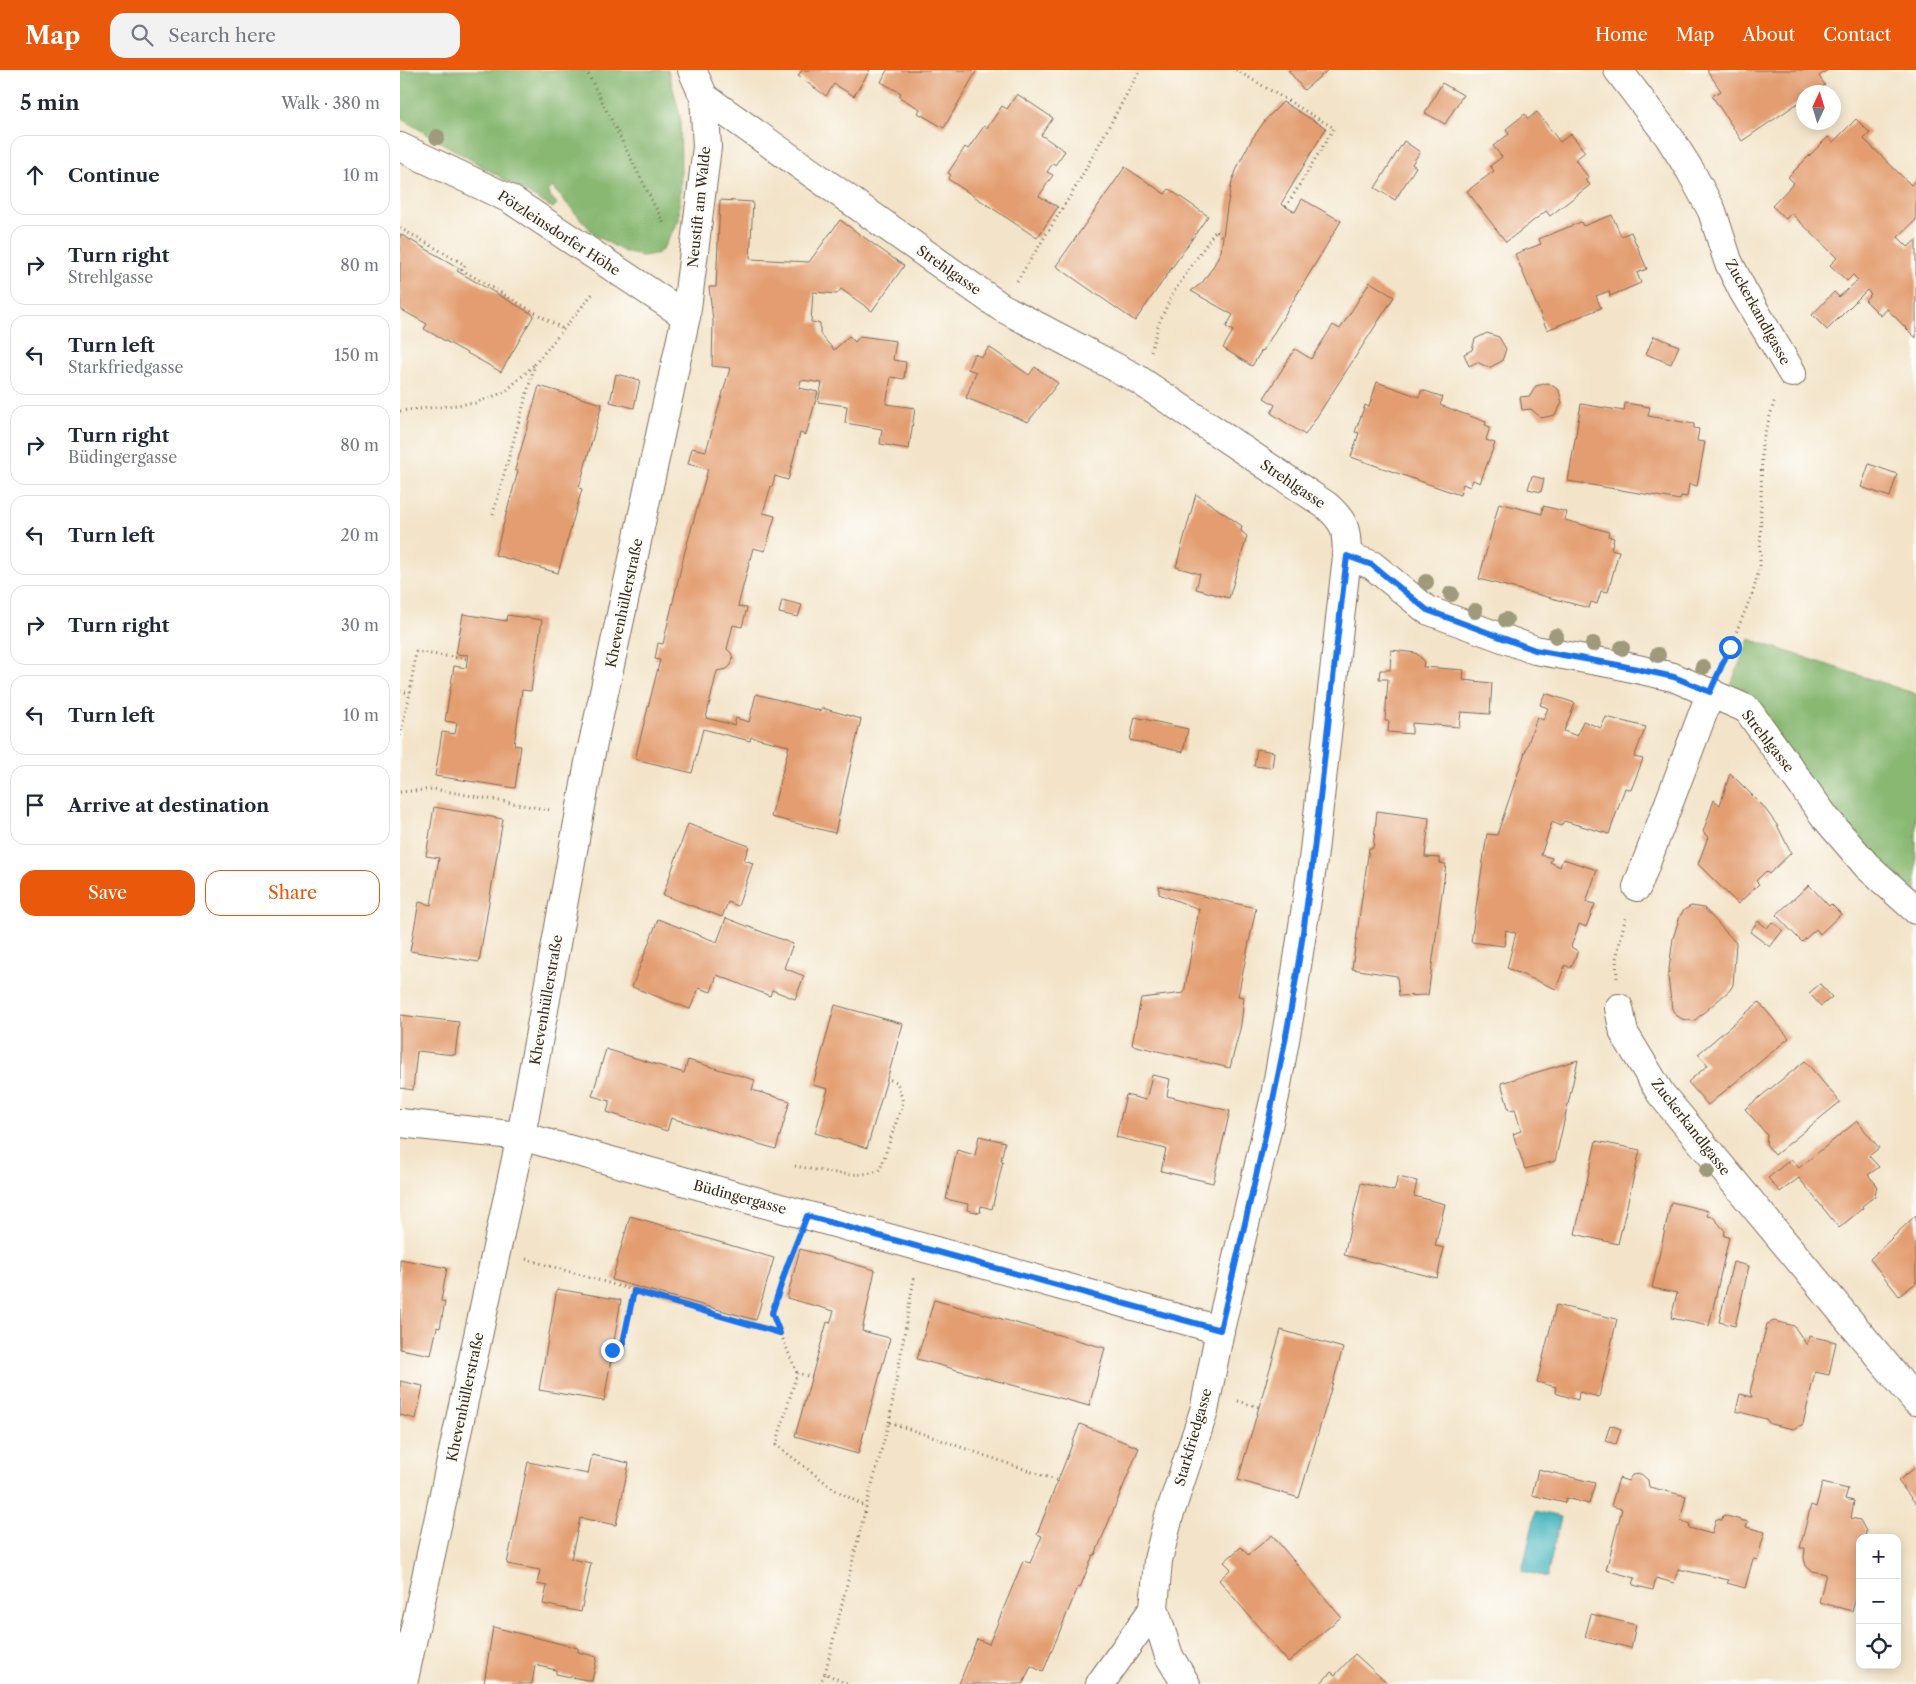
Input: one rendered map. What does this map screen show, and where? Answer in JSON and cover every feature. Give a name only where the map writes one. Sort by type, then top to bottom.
[{"type":"street","name":"Neustift am Walde","points":[[686,316],[707,147],[704,97],[692,70]]},
{"type":"street","name":"Zuckerkandlgasse","points":[[1618,70],[1669,137],[1691,172],[1712,210],[1732,269],[1792,374]]},
{"type":"street","name":"Strehlgasse","points":[[704,97],[1001,307],[1136,378],[1327,506],[1338,516],[1346,531],[1347,556],[1372,565],[1427,610],[1535,650],[1674,677],[1747,709],[1825,817],[1867,866],[1916,910]]},
{"type":"street","name":"Pötzleinsdorfer Höhe","points":[[400,147],[510,199],[686,316]]},
{"type":"street","name":"Khevenhüllerstraße","points":[[403,1684],[521,1136],[592,748],[686,316]]},
{"type":"street","name":"Starkfriedgasse","points":[[1186,1684],[1169,1656],[1154,1608],[1158,1560],[1169,1516],[1204,1412],[1220,1330],[1275,1096],[1313,860],[1347,556]]},
{"type":"street","points":[[1637,887],[1710,692]]},
{"type":"street","name":"Zuckerkandlgasse","points":[[1619,1008],[1624,1034],[1661,1094],[1916,1400]]},
{"type":"street","name":"Büdingergasse","points":[[400,1123],[521,1136],[1220,1330]]},
{"type":"street","points":[[1100,1684],[1154,1608]]},
{"type":"path","points":[[586,70],[668,232]]},
{"type":"path","points":[[1001,307],[1074,190],[1140,70]]},
{"type":"path","points":[[1236,70],[1334,128],[1286,207]]},
{"type":"path","points":[[400,228],[465,265],[462,270],[563,329]]},
{"type":"path","points":[[1150,357],[1159,323],[1173,293],[1216,230],[1223,238]]},
{"type":"path","points":[[400,411],[475,403],[505,392],[535,364],[594,292]]},
{"type":"path","points":[[494,514],[535,364]]},
{"type":"path","points":[[1710,692],[1748,605],[1757,579],[1760,550],[1762,443],[1774,402],[1792,374]]},
{"type":"path","points":[[400,736],[410,693],[416,652],[468,659]]},
{"type":"path","points":[[400,691],[410,693]]},
{"type":"path","points":[[400,792],[434,789],[580,816]]},
{"type":"path","points":[[1619,1008],[1616,959],[1625,918],[1637,887]]},
{"type":"path","points":[[795,1166],[830,1172],[871,1174],[880,1170],[903,1102],[897,1082],[888,1079]]},
{"type":"path","points":[[807,1216],[787,1266],[772,1313],[797,1373],[776,1446],[834,1489],[866,1507]]},
{"type":"path","points":[[523,1258],[780,1333]]},
{"type":"path","points":[[820,1684],[825,1673],[889,1422],[913,1282]]},
{"type":"path","points":[[612,1350],[621,1352],[634,1291]]},
{"type":"path","points":[[797,1373],[812,1376]]},
{"type":"path","points":[[889,1422],[1058,1481]]},
{"type":"path","points":[[825,1673],[847,1684]]},
{"type":"green space","points":[[400,70],[668,70],[680,115],[681,175],[679,220],[662,250],[656,254],[642,256],[625,252],[596,236],[552,187],[547,192],[557,204],[553,208],[400,118]]},
{"type":"green space","points":[[1749,639],[1916,694],[1916,898],[1897,884],[1730,687]]},
{"type":"water","points":[[1536,1511],[1561,1517],[1547,1577],[1522,1571]]},
{"type":"building","points":[[802,70],[870,70],[854,96],[834,84],[826,96],[798,76]]},
{"type":"building","points":[[887,70],[977,70],[944,128],[918,113],[920,109],[899,97],[901,93],[881,82]]},
{"type":"building","points":[[1288,70],[1328,70],[1304,90]]},
{"type":"building","points":[[1707,70],[1828,70],[1819,76],[1825,85],[1796,85],[1796,104],[1742,141],[1712,96],[1721,91]]},
{"type":"building","points":[[1442,83],[1463,95],[1445,124],[1425,113]]},
{"type":"building","points":[[1017,94],[1053,118],[1041,135],[1065,151],[1055,165],[1053,163],[1047,172],[1053,175],[1039,196],[1058,207],[1037,238],[948,179],[951,175],[948,173],[965,147],[968,149],[984,126],[987,128],[1002,106],[1007,109]]},
{"type":"building","points":[[1283,102],[1326,128],[1281,204],[1295,212],[1302,199],[1341,221],[1263,351],[1252,366],[1223,348],[1233,331],[1226,327],[1233,315],[1191,291],[1202,283],[1221,251],[1232,181],[1240,161],[1266,119]]},
{"type":"building","points":[[1537,112],[1560,142],[1571,134],[1585,152],[1575,160],[1589,178],[1585,180],[1590,185],[1550,216],[1546,211],[1506,242],[1467,191],[1494,171],[1490,166],[1502,157],[1493,146],[1509,134],[1506,129],[1525,114],[1528,119]]},
{"type":"building","points":[[1856,119],[1870,133],[1864,139],[1911,185],[1916,179],[1916,220],[1898,237],[1908,247],[1916,240],[1916,338],[1887,309],[1881,316],[1865,300],[1871,294],[1867,290],[1827,330],[1812,315],[1834,292],[1839,297],[1858,280],[1853,275],[1847,281],[1830,265],[1837,258],[1791,213],[1786,219],[1772,206],[1794,183],[1788,177],[1828,137],[1833,142]]},
{"type":"building","points":[[1404,141],[1420,152],[1412,164],[1416,167],[1395,200],[1375,188]]},
{"type":"building","points":[[1125,167],[1165,194],[1169,189],[1208,216],[1135,321],[1056,266]]},
{"type":"building","points":[[720,200],[753,202],[750,259],[809,262],[840,220],[904,266],[872,311],[841,289],[837,294],[813,292],[811,322],[820,323],[820,334],[834,350],[849,336],[855,342],[860,336],[896,341],[893,360],[906,362],[904,379],[891,377],[886,404],[915,408],[909,449],[880,444],[882,429],[845,423],[847,406],[818,402],[822,383],[801,380],[799,388],[818,392],[806,435],[800,433],[788,480],[775,476],[771,486],[763,513],[775,516],[765,551],[753,548],[738,606],[747,608],[742,627],[733,625],[727,649],[733,658],[731,665],[727,669],[717,671],[706,718],[734,725],[736,718],[749,722],[756,694],[821,711],[822,708],[861,719],[835,833],[771,817],[789,746],[751,737],[750,741],[703,729],[692,773],[635,759],[660,660],[655,659],[658,643],[663,644],[684,555],[708,469],[688,464],[692,448],[706,451],[730,368],[712,366],[713,320],[709,287],[716,287]]},
{"type":"building","points":[[1612,215],[1621,236],[1631,232],[1647,269],[1637,273],[1641,283],[1610,296],[1609,291],[1596,296],[1601,308],[1547,330],[1515,254],[1541,244],[1539,239],[1581,222],[1583,226]]},
{"type":"building","points":[[400,234],[459,268],[457,271],[534,315],[501,372],[424,329],[427,324],[400,309]]},
{"type":"building","points":[[1370,282],[1394,297],[1305,435],[1271,413],[1275,405],[1264,398],[1295,349],[1311,359],[1333,325],[1340,329]]},
{"type":"building","points":[[1487,333],[1499,337],[1506,349],[1502,361],[1489,368],[1477,362],[1469,366],[1464,354],[1472,350],[1475,339]]},
{"type":"building","points":[[1654,336],[1679,346],[1671,364],[1646,354]]},
{"type":"building","points":[[989,347],[1029,375],[1035,367],[1058,383],[1028,422],[966,398],[976,372],[968,369],[974,354],[982,357]]},
{"type":"building","points":[[616,374],[640,380],[634,408],[610,402]]},
{"type":"building","points":[[1377,382],[1419,397],[1422,390],[1443,397],[1440,405],[1486,422],[1485,425],[1490,427],[1486,440],[1495,443],[1480,483],[1473,480],[1470,487],[1463,484],[1460,495],[1351,457],[1359,433],[1355,432],[1365,405],[1369,407]]},
{"type":"building","points":[[1548,383],[1559,390],[1562,403],[1555,415],[1541,418],[1531,409],[1522,410],[1520,397],[1530,396],[1536,386]]},
{"type":"building","points":[[539,386],[602,404],[579,488],[582,489],[558,573],[495,555],[518,471],[515,470]]},
{"type":"building","points":[[1625,403],[1650,407],[1648,416],[1694,424],[1694,428],[1699,429],[1697,441],[1705,442],[1697,486],[1689,484],[1687,497],[1681,496],[1680,500],[1568,481],[1581,404],[1624,411]]},
{"type":"building","points":[[1869,464],[1897,474],[1890,497],[1861,487]]},
{"type":"building","points":[[1532,476],[1544,479],[1541,492],[1528,489]]},
{"type":"building","points":[[1196,494],[1242,526],[1241,531],[1247,536],[1229,598],[1196,589],[1200,574],[1176,567]]},
{"type":"building","points":[[1499,503],[1542,514],[1543,506],[1567,512],[1565,520],[1609,532],[1608,536],[1614,538],[1611,549],[1619,551],[1608,592],[1601,591],[1597,604],[1591,602],[1589,608],[1479,579]]},
{"type":"building","points":[[782,600],[802,605],[798,617],[779,613]]},
{"type":"building","points":[[463,614],[506,621],[507,615],[542,620],[531,691],[522,690],[514,745],[521,746],[515,788],[435,776],[442,732],[455,734],[457,723],[445,721],[454,666],[466,668],[468,655],[456,654]]},
{"type":"building","points":[[1391,650],[1416,653],[1424,661],[1423,667],[1464,670],[1463,680],[1492,683],[1490,714],[1461,712],[1459,727],[1412,723],[1412,734],[1388,732],[1389,721],[1385,721],[1388,679],[1379,679],[1380,670],[1390,670]]},
{"type":"building","points":[[1545,693],[1575,703],[1564,731],[1577,736],[1583,721],[1601,728],[1606,717],[1646,727],[1634,757],[1643,759],[1631,790],[1625,788],[1609,834],[1564,821],[1561,826],[1552,822],[1541,855],[1552,858],[1550,862],[1560,867],[1563,859],[1597,870],[1586,902],[1595,904],[1586,927],[1579,924],[1571,947],[1578,951],[1571,968],[1565,965],[1556,989],[1507,968],[1516,933],[1506,930],[1504,946],[1471,942],[1487,834],[1497,835],[1537,717],[1543,720],[1548,708],[1540,705]]},
{"type":"building","points":[[1135,717],[1188,729],[1183,752],[1130,740]]},
{"type":"building","points":[[1257,749],[1274,752],[1272,768],[1254,766]]},
{"type":"building","points":[[1730,773],[1763,806],[1777,825],[1791,853],[1769,874],[1766,871],[1756,881],[1759,884],[1738,904],[1698,864],[1708,837],[1703,832],[1714,800],[1720,805]]},
{"type":"building","points":[[434,807],[503,819],[479,962],[410,951],[419,902],[431,905],[439,858],[426,856]]},
{"type":"building","points":[[1377,811],[1429,818],[1425,857],[1440,858],[1440,863],[1446,864],[1428,995],[1399,996],[1397,976],[1352,969],[1369,848],[1373,848]]},
{"type":"building","points":[[688,824],[749,846],[744,860],[753,863],[738,906],[728,902],[722,917],[663,895]]},
{"type":"building","points":[[1809,885],[1829,906],[1831,904],[1841,914],[1820,934],[1816,929],[1802,942],[1776,915]]},
{"type":"building","points":[[1159,886],[1256,908],[1238,996],[1244,997],[1241,1025],[1230,1068],[1132,1045],[1141,998],[1184,993],[1199,909],[1159,894]]},
{"type":"building","points":[[1691,906],[1704,908],[1736,943],[1733,985],[1730,990],[1694,1021],[1682,1019],[1672,1009],[1668,977],[1673,938],[1680,916],[1684,910]]},
{"type":"building","points":[[726,918],[793,944],[784,968],[804,976],[795,999],[772,990],[770,996],[717,975],[711,992],[699,988],[690,1009],[632,987],[658,919],[717,942]]},
{"type":"building","points":[[1758,921],[1767,928],[1772,922],[1783,930],[1770,947],[1750,932]]},
{"type":"building","points":[[1820,984],[1832,997],[1821,1006],[1809,993]]},
{"type":"building","points":[[1759,1002],[1789,1038],[1708,1105],[1688,1082],[1708,1065],[1698,1054]]},
{"type":"building","points":[[835,1005],[903,1024],[867,1148],[815,1133],[828,1089],[813,1085]]},
{"type":"building","points":[[400,1015],[459,1022],[455,1055],[417,1051],[413,1090],[400,1088]]},
{"type":"building","points":[[606,1049],[684,1073],[688,1060],[755,1080],[752,1090],[790,1101],[776,1149],[671,1118],[667,1131],[607,1112],[610,1101],[592,1096]]},
{"type":"building","points":[[1578,1060],[1555,1161],[1525,1169],[1513,1134],[1521,1131],[1515,1109],[1509,1110],[1501,1083]]},
{"type":"building","points":[[1805,1061],[1840,1102],[1775,1155],[1766,1144],[1767,1135],[1745,1109]]},
{"type":"building","points":[[1152,1075],[1170,1079],[1167,1096],[1230,1111],[1213,1183],[1161,1171],[1166,1149],[1116,1137],[1126,1095],[1146,1100]]},
{"type":"building","points":[[1857,1121],[1879,1148],[1869,1156],[1879,1167],[1868,1175],[1877,1185],[1875,1196],[1839,1228],[1799,1178],[1780,1192],[1768,1178],[1791,1159],[1799,1168]]},
{"type":"building","points":[[979,1136],[1005,1142],[1001,1160],[1003,1161],[992,1209],[981,1206],[980,1213],[967,1210],[968,1204],[946,1199],[957,1150],[975,1155]]},
{"type":"building","points":[[1596,1141],[1640,1150],[1618,1244],[1575,1234]]},
{"type":"building","points":[[1398,1177],[1417,1181],[1414,1196],[1445,1204],[1435,1246],[1444,1248],[1437,1278],[1344,1255],[1361,1183],[1394,1191]]},
{"type":"building","points":[[1671,1202],[1709,1211],[1707,1216],[1713,1217],[1725,1231],[1724,1236],[1729,1237],[1709,1326],[1671,1318],[1677,1293],[1652,1288]]},
{"type":"building","points":[[1916,1215],[1916,1283],[1899,1296],[1870,1259]]},
{"type":"building","points":[[630,1216],[774,1258],[756,1320],[612,1280]]},
{"type":"building","points":[[800,1249],[875,1270],[862,1331],[890,1338],[858,1454],[795,1436],[827,1322],[830,1323],[834,1311],[787,1298]]},
{"type":"building","points":[[400,1259],[447,1268],[441,1301],[445,1302],[440,1328],[437,1327],[431,1355],[400,1349]]},
{"type":"building","points":[[1733,1262],[1749,1266],[1735,1326],[1719,1322]]},
{"type":"building","points":[[557,1289],[621,1300],[604,1401],[539,1390]]},
{"type":"building","points":[[934,1300],[1105,1348],[1089,1406],[917,1359]]},
{"type":"building","points":[[1556,1305],[1617,1319],[1599,1397],[1579,1392],[1578,1400],[1555,1393],[1556,1387],[1537,1382]]},
{"type":"building","points":[[1774,1321],[1794,1326],[1807,1345],[1809,1336],[1836,1342],[1829,1375],[1815,1372],[1803,1424],[1794,1429],[1770,1424],[1766,1419],[1736,1411],[1740,1394],[1752,1397],[1750,1392],[1767,1324]]},
{"type":"building","points":[[1281,1330],[1343,1348],[1299,1498],[1238,1480]]},
{"type":"building","points":[[400,1381],[423,1386],[416,1419],[400,1415]]},
{"type":"building","points":[[1080,1424],[1139,1448],[1095,1555],[1093,1555],[1080,1588],[1078,1587],[1043,1672],[1031,1666],[1023,1684],[959,1684],[977,1639],[989,1644],[1023,1561],[1030,1563],[1042,1536],[1037,1534]]},
{"type":"building","points":[[1610,1425],[1621,1429],[1616,1444],[1605,1441]]},
{"type":"building","points":[[592,1455],[629,1463],[616,1525],[580,1518],[571,1559],[591,1563],[581,1612],[543,1604],[547,1586],[537,1584],[540,1570],[507,1564],[528,1462],[588,1474]]},
{"type":"building","points":[[1916,1467],[1916,1504],[1898,1481]]},
{"type":"building","points":[[1538,1469],[1595,1483],[1589,1504],[1566,1498],[1565,1503],[1532,1495]]},
{"type":"building","points":[[1641,1474],[1648,1480],[1649,1487],[1686,1496],[1680,1521],[1690,1524],[1689,1528],[1712,1534],[1716,1519],[1722,1520],[1723,1515],[1748,1522],[1746,1527],[1765,1532],[1757,1560],[1753,1559],[1745,1588],[1727,1583],[1729,1580],[1678,1569],[1674,1583],[1656,1578],[1653,1590],[1633,1585],[1635,1578],[1606,1570],[1622,1509],[1611,1506],[1619,1478],[1628,1481],[1632,1475]]},
{"type":"building","points":[[1822,1483],[1848,1489],[1845,1499],[1854,1501],[1851,1518],[1860,1520],[1866,1531],[1866,1534],[1856,1534],[1856,1598],[1852,1611],[1819,1602],[1826,1574],[1812,1571],[1806,1566],[1804,1558],[1805,1548],[1800,1548],[1811,1505],[1816,1507]]},
{"type":"building","points":[[1272,1535],[1341,1617],[1288,1662],[1219,1580],[1231,1569],[1224,1562],[1241,1547],[1248,1555]]},
{"type":"building","points":[[1591,1614],[1636,1625],[1631,1648],[1585,1637]]},
{"type":"building","points":[[493,1627],[578,1648],[578,1652],[597,1657],[592,1681],[556,1674],[556,1670],[535,1665],[532,1684],[484,1684]]},
{"type":"building","points":[[1355,1654],[1388,1684],[1320,1684],[1331,1672],[1335,1675]]},
{"type":"route","points":[[612,1350],[621,1352],[634,1291],[780,1333],[772,1313],[787,1266],[807,1216],[1220,1330],[1275,1096],[1303,933],[1347,556],[1372,565],[1427,610],[1535,650],[1674,677],[1710,692],[1730,647]]}]
